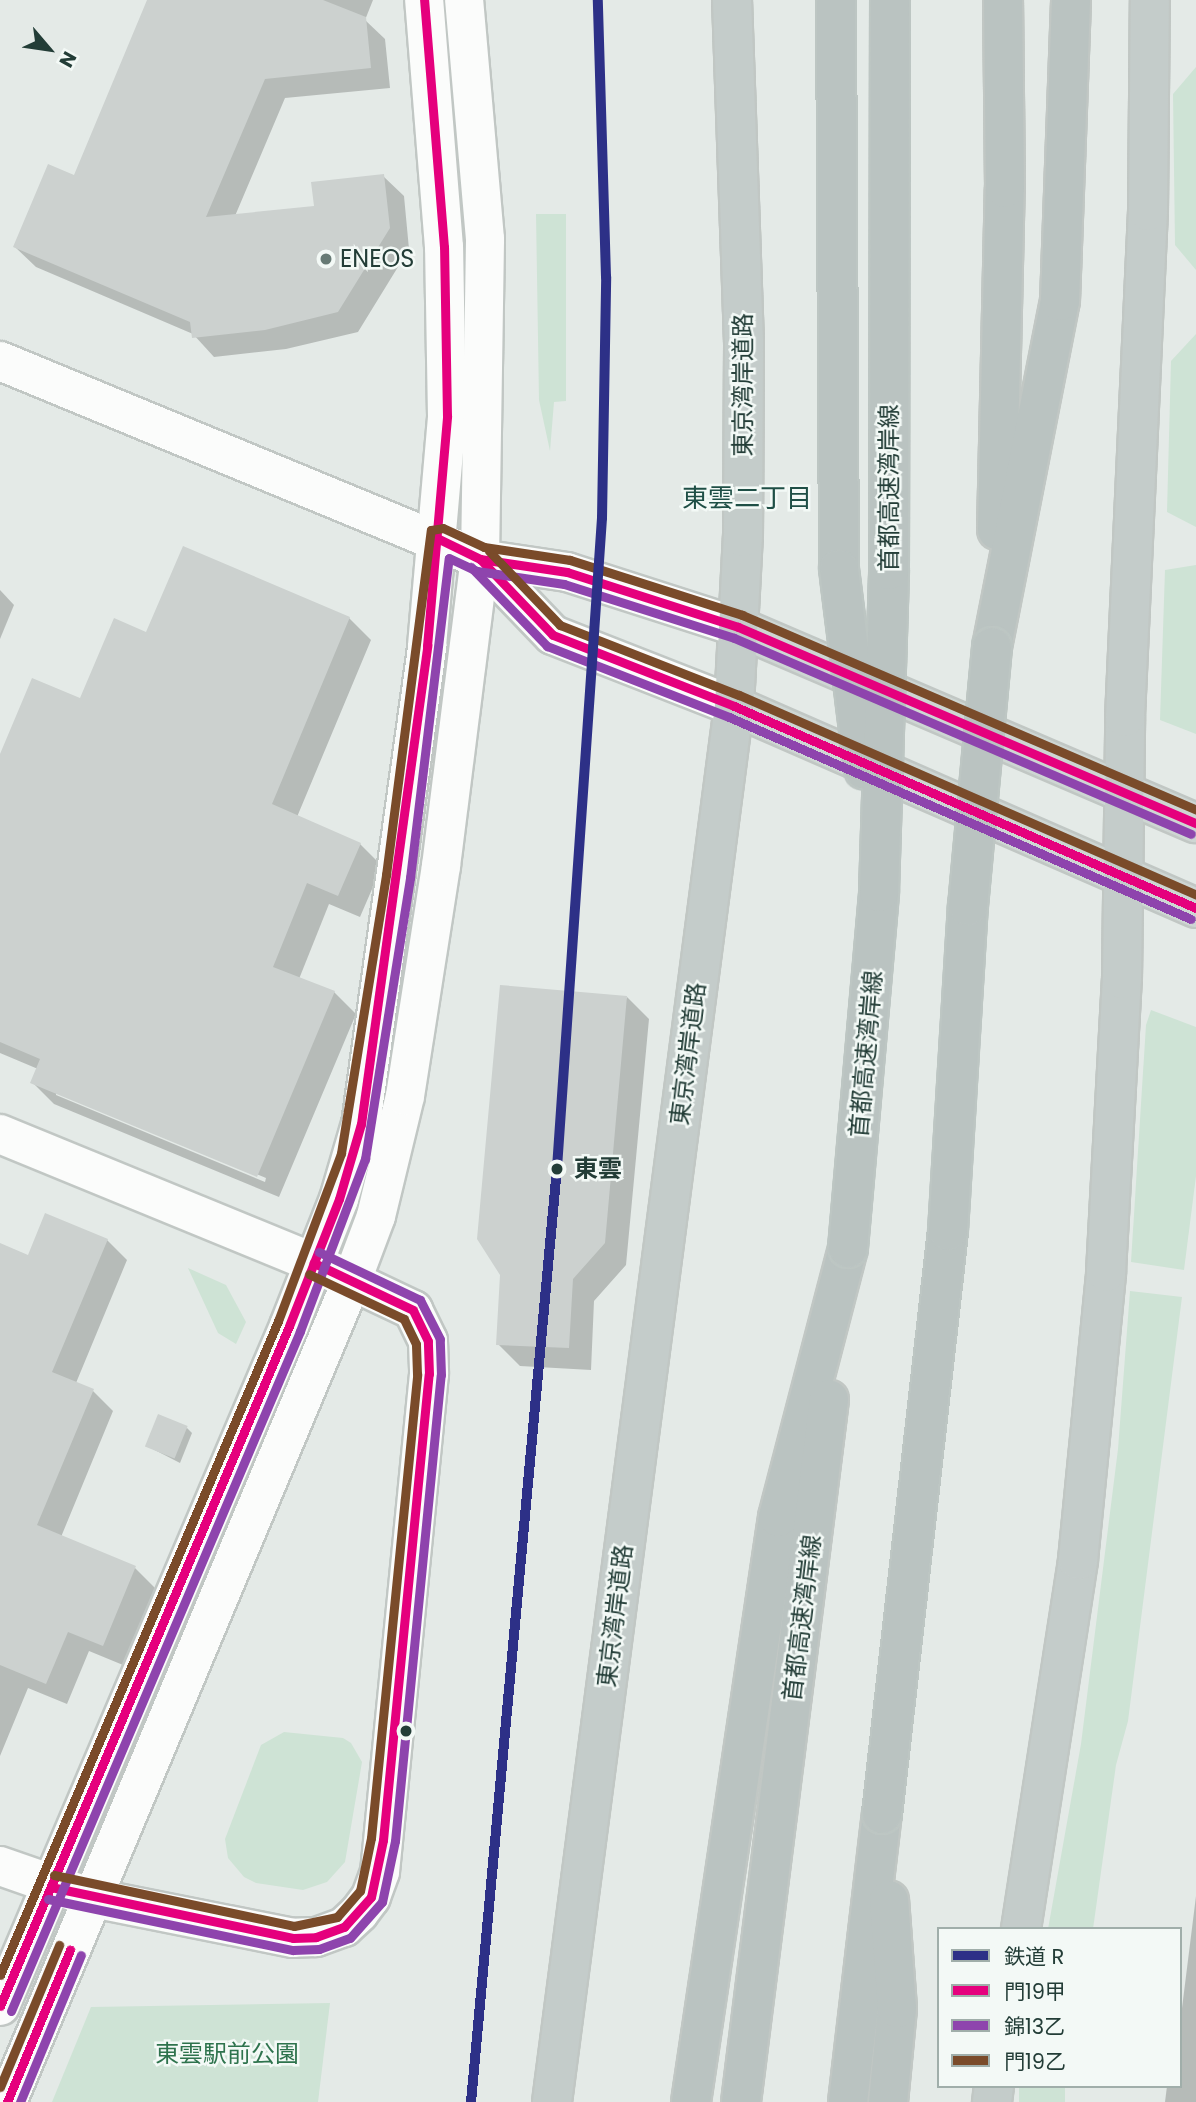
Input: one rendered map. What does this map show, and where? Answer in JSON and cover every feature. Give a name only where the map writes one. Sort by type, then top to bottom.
[{"type":"highway","name":"東京湾岸道路","points":[[552,2102],[734,706],[744,343],[733,0]]},
{"type":"highway","points":[[836,0],[839,569],[879,892]]},
{"type":"highway","name":"首都高速湾岸線","points":[[741,2102],[848,1248],[879,892],[889,556],[890,0]]},
{"type":"highway","points":[[848,2102],[948,1231],[968,906],[992,647],[1004,202],[1003,0]]},
{"type":"highway","points":[[992,647],[1060,301],[1071,0]]},
{"type":"highway","points":[[1021,1927],[1082,1519],[1106,1272],[1126,877],[1125,717],[1148,211],[1150,0]]},
{"type":"highway","points":[[691,2102],[778,1517],[848,1248]]},
{"type":"highway","points":[[882,1814],[897,2008],[888,2102]]},
{"type":"main road","points":[[738,626],[1196,823]]},
{"type":"main road","points":[[734,706],[1196,908]]},
{"type":"street","points":[[0,2006],[314,1263],[360,1124],[398,877],[439,539],[447,416],[443,247],[424,0]]},
{"type":"street","points":[[7,2102],[352,1280],[376,1216],[405,1096],[441,866],[480,559],[485,239],[464,0]]},
{"type":"street","points":[[0,361],[439,539],[480,559],[567,572],[738,626]]},
{"type":"street","points":[[480,559],[553,635],[734,706]]},
{"type":"street","points":[[0,1134],[314,1263],[413,1310],[428,1340],[429,1363],[383,1840],[371,1897],[344,1927],[316,1937],[293,1938],[92,1898],[51,1887],[0,1866]]},
{"type":"green space","points":[[1196,67],[1196,270],[1175,245],[1173,94]]},
{"type":"green space","points":[[536,214],[566,214],[566,401],[554,402],[550,451],[539,400]]},
{"type":"green space","points":[[1196,334],[1196,527],[1167,512],[1171,361]]},
{"type":"green space","points":[[1196,565],[1196,734],[1160,720],[1165,570]]},
{"type":"green space","points":[[1151,1010],[1196,1027],[1196,1176],[1184,1270],[1131,1262],[1146,1025]]},
{"type":"green space","points":[[188,1268],[226,1285],[246,1322],[236,1344],[218,1333]]},
{"type":"green space","points":[[1130,1291],[1182,1297],[1128,1721],[1116,1765],[1093,1927],[1048,1927],[1081,1744],[1118,1449]]},
{"type":"green space","points":[[284,1732],[343,1738],[351,1743],[362,1762],[345,1862],[327,1882],[303,1890],[256,1883],[244,1877],[228,1858],[225,1839],[261,1745]]},
{"type":"green space","name":"東雲駅前公園","points":[[330,2003],[318,2102],[52,2102],[91,2007]]},
{"type":"green space","points":[[1019,2088],[1065,2088],[1065,2102],[1019,2102]]},
{"type":"building","points":[[147,0],[323,0],[366,17],[371,68],[265,79],[206,217],[314,206],[311,182],[384,174],[390,228],[338,312],[265,330],[192,338],[190,322],[13,247],[48,164],[74,175]]},
{"type":"building","points":[[183,546],[350,617],[272,804],[361,843],[338,896],[307,883],[273,967],[335,991],[257,1177],[30,1083],[40,1059],[0,1042],[0,754],[32,678],[80,698],[114,618],[146,632]]},
{"type":"building","points":[[500,985],[627,996],[605,1243],[573,1279],[569,1348],[496,1345],[500,1275],[477,1239]]},
{"type":"building","points":[[45,1213],[108,1239],[52,1372],[94,1389],[37,1525],[136,1566],[103,1646],[68,1632],[46,1684],[0,1665],[0,1243],[28,1255]]},
{"type":"building","points":[[158,1414],[188,1426],[175,1458],[145,1446]]},
{"type":"rail line","name":"R","points":[[471,2102],[557,1168],[602,518],[606,277],[598,0]]},
{"type":"transit line","name":"門19甲","points":[[0,2006],[289,1326],[339,1199],[361,1124],[427,646],[447,416],[444,247],[424,0]]},
{"type":"transit line","name":"門19乙","points":[[0,1975],[278,1321],[341,1153],[386,875],[431,530],[443,528],[484,547],[570,560],[742,615],[1196,810]]},
{"type":"transit line","name":"門19甲","points":[[439,539],[480,559],[567,572],[738,627],[1196,823]]},
{"type":"transit line","name":"門19乙","points":[[489,551],[560,625],[739,695],[1196,895]]},
{"type":"transit line","name":"錦13乙","points":[[11,2011],[300,1331],[365,1159],[410,878],[449,558],[477,571],[564,584],[734,638],[1191,834]]},
{"type":"transit line","name":"門19甲","points":[[480,559],[553,635],[734,706],[1196,908]]},
{"type":"transit line","name":"錦13乙","points":[[471,567],[547,646],[729,717],[1191,919]]},
{"type":"transit line","name":"錦13乙","points":[[48,1899],[293,1950],[319,1949],[350,1938],[382,1902],[395,1841],[441,1375],[440,1339],[420,1300],[319,1252]]},
{"type":"transit line","name":"門19甲","points":[[51,1887],[293,1938],[316,1937],[344,1927],[371,1897],[383,1840],[429,1374],[428,1341],[413,1310],[314,1263]]},
{"type":"transit line","name":"門19乙","points":[[54,1875],[294,1926],[337,1917],[360,1891],[371,1838],[417,1374],[416,1344],[404,1319],[309,1274]]},
{"type":"transit line","name":"門19乙","points":[[0,2087],[59,1945]]},
{"type":"transit line","name":"門19甲","points":[[7,2102],[70,1950]]},
{"type":"transit line","name":"錦13乙","points":[[20,2102],[81,1955]]},
{"type":"place","name":"ENEOS","points":[[326,259]]},
{"type":"place","name":"東雲","points":[[557,1169]]},
{"type":"district","name":"東雲二丁目","points":[[747,499]]}]
